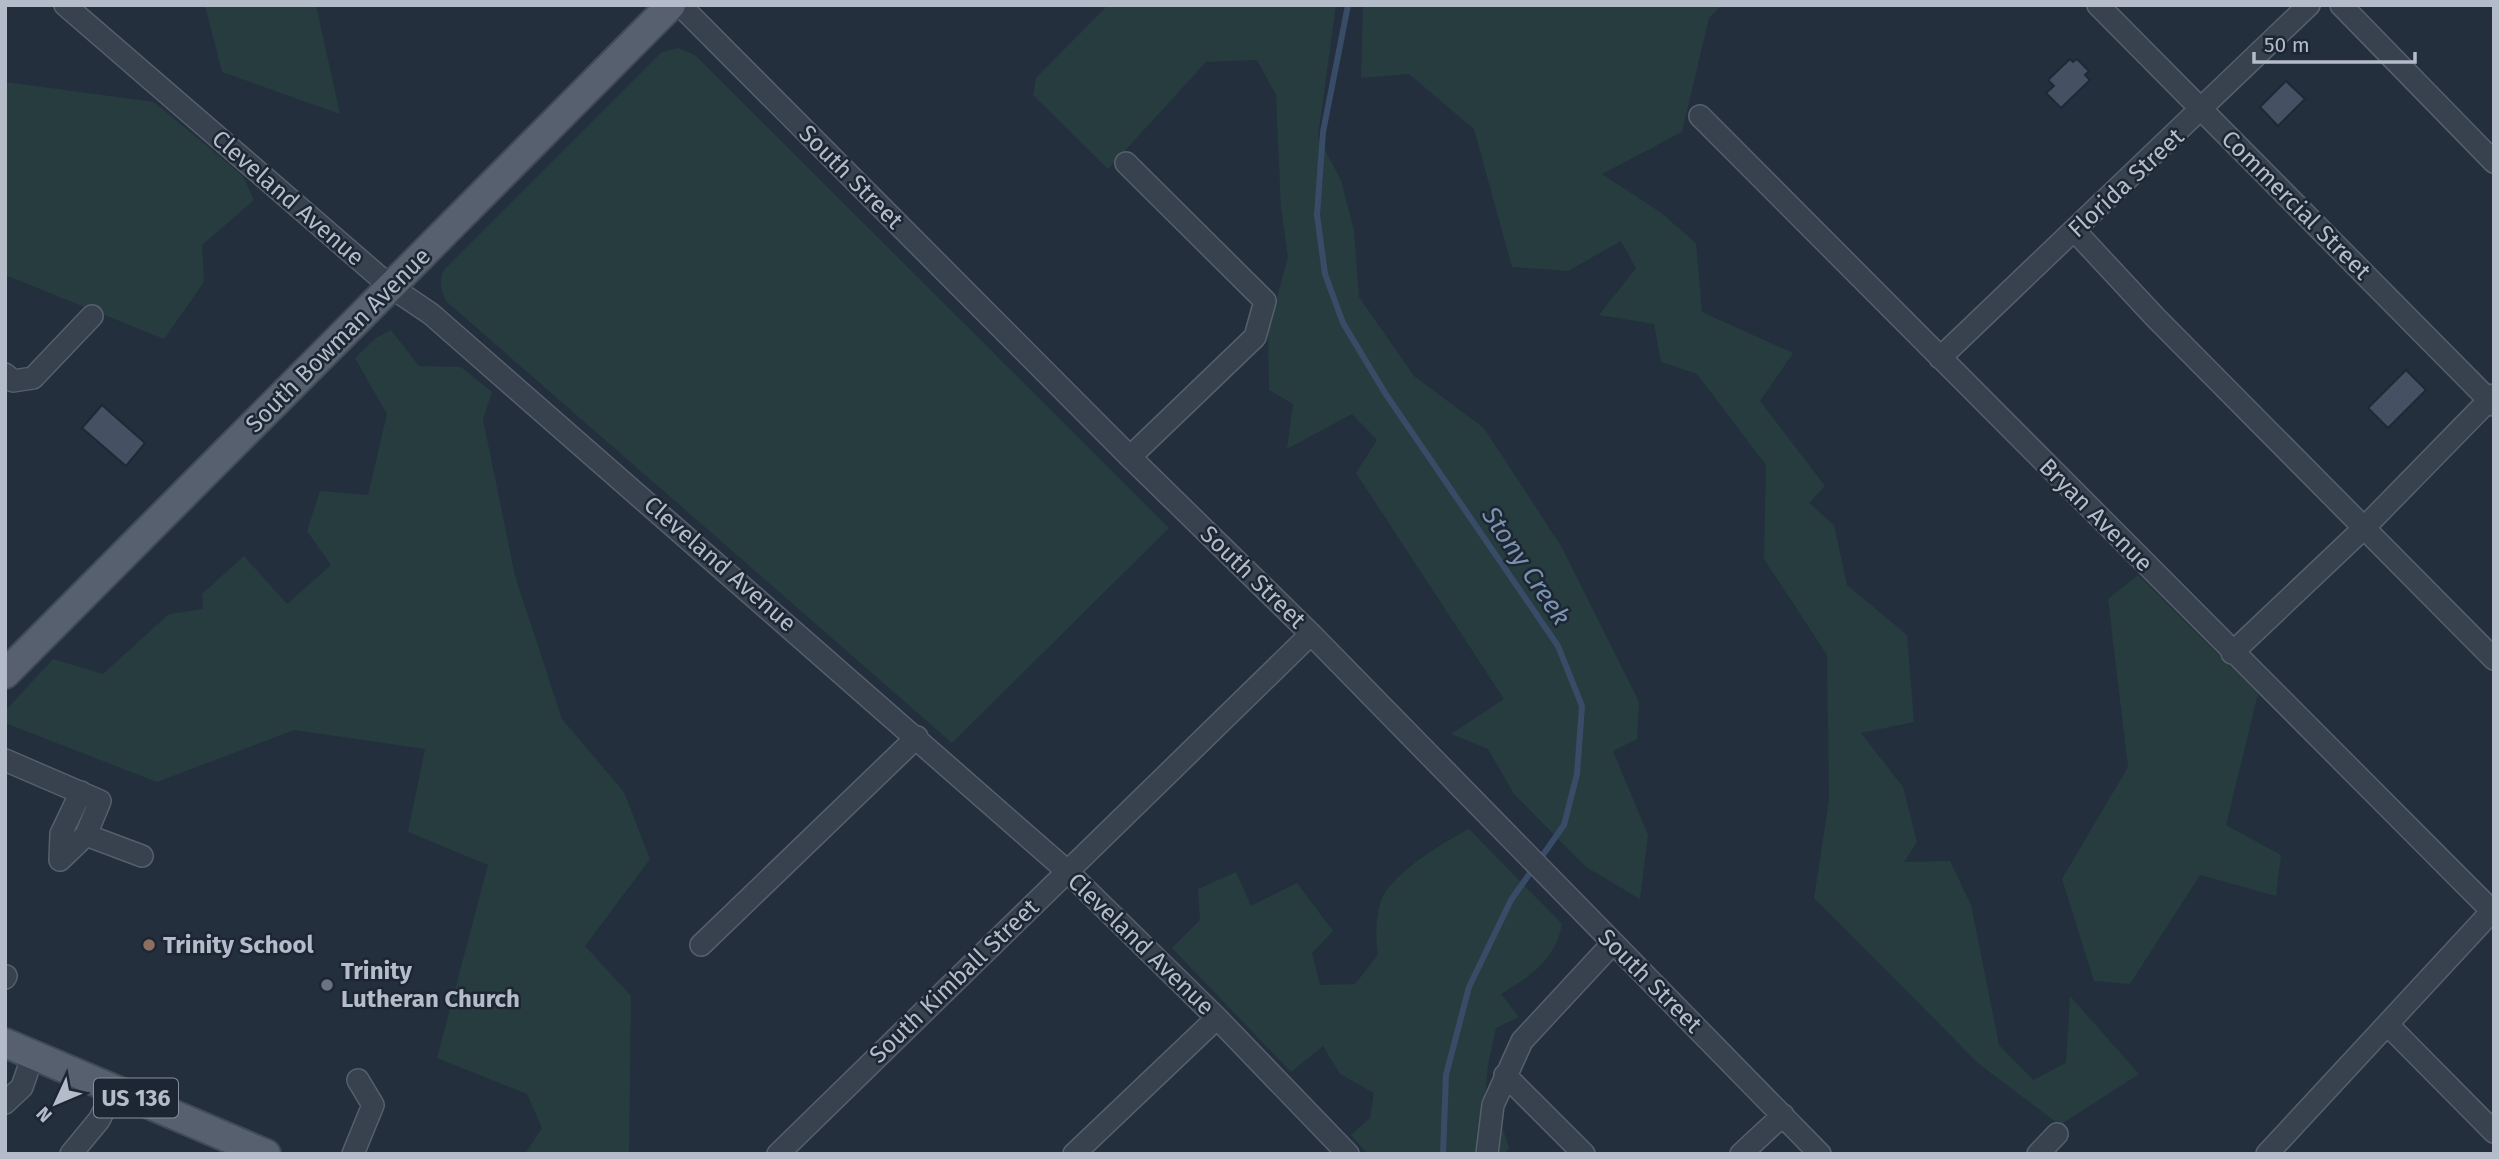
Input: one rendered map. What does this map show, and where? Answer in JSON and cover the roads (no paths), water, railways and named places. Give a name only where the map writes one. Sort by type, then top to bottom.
[{"type":"main road","name":"South Bowman Avenue","points":[[6,672],[671,5]]},
{"type":"main road","name":"US 136","points":[[5,1043],[266,1154]]},
{"type":"street","name":"Cleveland Avenue","points":[[65,5],[391,287],[432,314],[1067,871],[1217,1018],[1348,1154]]},
{"type":"street","name":"South Street","points":[[680,5],[1130,457],[1311,634],[1820,1154]]},
{"type":"street","name":"Commercial Street","points":[[2098,5],[2492,400]]},
{"type":"street","name":"Florida Street","points":[[1940,358],[2203,110],[2309,5]]},
{"type":"street","points":[[2341,5],[2494,162]]},
{"type":"street","name":"Bryan Avenue","points":[[1700,116],[2232,653],[2493,911]]},
{"type":"street","points":[[1126,163],[1265,301],[1255,337],[1130,457]]},
{"type":"street","points":[[2075,231],[2155,317],[2494,659]]},
{"type":"street","points":[[5,374],[13,381],[33,378],[92,316]]},
{"type":"street","points":[[2232,653],[2365,527],[2492,400]]},
{"type":"street","name":"South Kimball Street","points":[[778,1154],[1311,634]]},
{"type":"street","points":[[701,946],[917,737]]},
{"type":"street","points":[[5,760],[81,792],[100,801],[86,835],[60,860],[61,834],[81,792]]},
{"type":"street","points":[[86,835],[142,856]]},
{"type":"street","points":[[2279,1150],[2388,1025],[2493,911]]},
{"type":"street","points":[[1487,1154],[1493,1105],[1522,1041],[1613,943]]},
{"type":"street","points":[[1074,1154],[1217,1018]]},
{"type":"street","points":[[2388,1025],[2494,1132]]},
{"type":"street","points":[[5,1103],[22,1087],[33,1055]]},
{"type":"street","points":[[1506,1075],[1584,1154]]},
{"type":"street","points":[[353,1154],[373,1105],[358,1080]]},
{"type":"street","points":[[71,1154],[99,1120],[115,1089]]},
{"type":"street","points":[[1741,1154],[1783,1115]]},
{"type":"street","points":[[2038,1154],[2057,1134]]},
{"type":"waterway","name":"Stony Creek","points":[[1348,5],[1323,132],[1317,215],[1325,274],[1343,323],[1385,393],[1558,646],[1582,706],[1577,774],[1564,825],[1511,900],[1469,987],[1446,1075],[1443,1154]]},
{"type":"place","name":"Trinity School","points":[[149,945]]},
{"type":"place","name":"Trinity Lutheran Church","points":[[327,985]]}]
